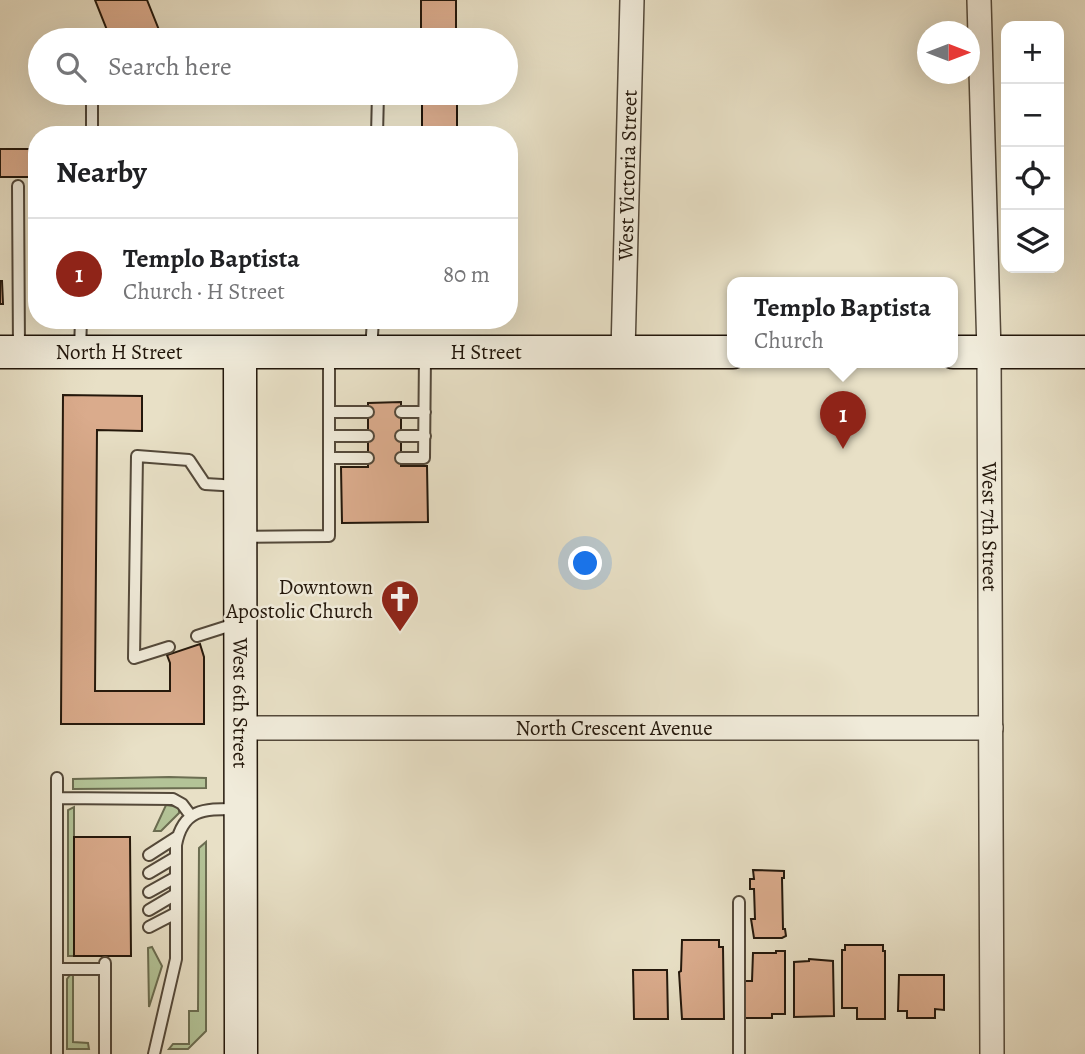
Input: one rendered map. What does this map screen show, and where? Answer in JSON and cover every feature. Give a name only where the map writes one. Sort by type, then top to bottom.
[{"type":"street","name":"West Victoria Street","points":[[623,352],[632,0]]},
{"type":"street","name":"West 7th Street","points":[[979,0],[989,352],[992,1054]]},
{"type":"street","name":"North H Street","points":[[10,352],[240,353]]},
{"type":"street","name":"H Street","points":[[240,353],[727,352]]},
{"type":"street","points":[[958,352],[1085,352]]},
{"type":"street","name":"West 6th Street","points":[[240,353],[241,1054]]},
{"type":"street","name":"North Crescent Avenue","points":[[240,728],[990,729]]},
{"type":"lane","points":[[92,105],[92,126]]},
{"type":"lane","points":[[377,126],[378,105]]},
{"type":"lane","points":[[10,352],[18,186]]},
{"type":"lane","points":[[80,329],[80,353]]},
{"type":"lane","points":[[371,353],[372,329]]},
{"type":"lane","points":[[240,537],[329,536],[329,353]]},
{"type":"lane","points":[[401,458],[424,458],[425,353]]},
{"type":"lane","points":[[329,412],[368,412]]},
{"type":"lane","points":[[401,412],[425,412]]},
{"type":"lane","points":[[329,436],[368,436]]},
{"type":"lane","points":[[401,436],[425,436]]},
{"type":"lane","points":[[169,647],[134,658],[137,456],[188,460],[205,484],[240,486]]},
{"type":"lane","points":[[329,458],[368,458]]},
{"type":"lane","points":[[197,636],[240,623]]},
{"type":"lane","points":[[57,778],[57,1054]]},
{"type":"lane","points":[[57,798],[173,799],[182,804],[191,816]]},
{"type":"lane","points":[[154,1054],[176,959],[178,831],[191,816],[206,809],[240,809]]},
{"type":"lane","points":[[149,855],[177,837]]},
{"type":"lane","points":[[149,873],[176,857]]},
{"type":"lane","points":[[149,892],[176,877]]},
{"type":"lane","points":[[149,910],[176,894]]},
{"type":"lane","points":[[739,902],[739,1054]]},
{"type":"lane","points":[[149,927],[176,913]]},
{"type":"lane","points":[[58,969],[105,966],[106,1054]]},
{"type":"green space","points":[[206,778],[206,788],[73,789],[73,779]]},
{"type":"green space","points":[[166,805],[179,807],[179,813],[161,831],[154,831]]},
{"type":"green space","points":[[74,807],[74,956],[68,956],[68,810]]},
{"type":"green space","points":[[206,842],[206,1031],[188,1049],[169,1049],[173,1044],[189,1044],[189,1011],[198,1011],[199,848]]},
{"type":"green space","points":[[152,947],[162,966],[149,1007],[148,948]]},
{"type":"green space","points":[[73,975],[73,1042],[88,1043],[89,1049],[67,1049],[67,979]]},
{"type":"building","points":[[95,0],[147,0],[158,28],[106,28]]},
{"type":"building","points":[[421,0],[456,0],[456,28],[421,28]]},
{"type":"building","points":[[422,105],[457,105],[457,126],[422,126]]},
{"type":"building","points":[[0,149],[28,149],[28,177],[0,177]]},
{"type":"building","points":[[2,281],[3,304],[0,304]]},
{"type":"building","points":[[63,395],[142,396],[142,431],[97,430],[95,691],[170,691],[170,663],[167,655],[200,644],[204,657],[204,724],[61,724]]},
{"type":"building","points":[[401,402],[401,466],[427,466],[428,522],[342,523],[341,467],[368,467],[368,403]]},
{"type":"building","points":[[74,837],[130,837],[131,956],[74,956]]},
{"type":"building","points":[[753,870],[784,871],[783,929],[786,936],[782,938],[754,938],[751,919],[755,919],[754,889],[750,889],[750,879],[754,879]]},
{"type":"building","points":[[682,940],[719,940],[719,947],[723,947],[724,1019],[682,1019],[679,972]]},
{"type":"building","points":[[845,945],[883,945],[885,1019],[857,1019],[857,1008],[842,1008],[842,950],[845,950]]},
{"type":"building","points":[[785,951],[785,1014],[772,1014],[772,1018],[743,1018],[743,981],[752,981],[753,953]]},
{"type":"building","points":[[809,959],[833,961],[834,1016],[794,1017],[794,962]]},
{"type":"building","points":[[633,970],[667,970],[668,1019],[634,1019]]},
{"type":"building","points":[[899,975],[944,975],[944,1010],[935,1009],[935,1018],[907,1018],[907,1011],[898,1011]]},
{"type":"place","name":"Templo Baptista","points":[[843,449]]},
{"type":"place","name":"Downtown Apostolic Church","points":[[400,633]]}]
